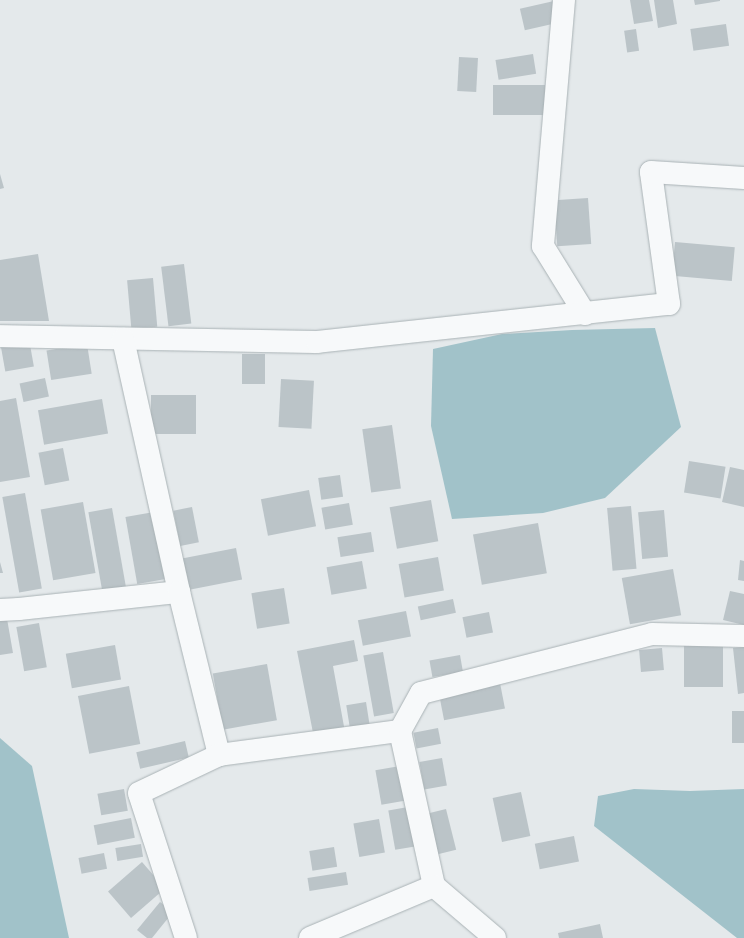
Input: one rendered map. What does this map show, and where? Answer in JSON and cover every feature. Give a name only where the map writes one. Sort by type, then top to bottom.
[{"type":"street","points":[[564,0],[543,246],[585,314]]},
{"type":"street","points":[[0,336],[317,342],[669,304],[651,172],[744,178]]},
{"type":"street","points":[[123,339],[179,592],[219,755]]},
{"type":"street","points":[[0,610],[179,592]]},
{"type":"street","points":[[495,938],[434,886],[400,731],[421,693],[652,634],[744,636]]},
{"type":"street","points":[[186,938],[139,793],[219,755],[400,731]]},
{"type":"street","points":[[310,938],[434,886]]},
{"type":"water","points":[[655,328],[681,427],[605,498],[543,513],[452,519],[431,426],[433,349],[502,334],[572,330]]},
{"type":"water","points":[[0,738],[32,766],[69,938],[0,938]]},
{"type":"water","points":[[634,789],[690,791],[744,789],[744,938],[737,938],[594,826],[598,796]]},
{"type":"building","points":[[630,0],[649,0],[653,21],[634,24]]},
{"type":"building","points":[[654,0],[673,0],[677,24],[658,28]]},
{"type":"building","points":[[694,0],[720,0],[720,1],[695,5]]},
{"type":"building","points":[[554,1],[559,22],[525,30],[520,9]]},
{"type":"building","points":[[726,24],[729,46],[693,51],[690,29]]},
{"type":"building","points":[[636,29],[639,51],[627,52],[624,31]]},
{"type":"building","points":[[533,54],[536,74],[499,80],[495,60]]},
{"type":"building","points":[[459,57],[478,58],[476,92],[457,91]]},
{"type":"building","points":[[493,85],[545,85],[545,115],[493,115]]},
{"type":"building","points":[[0,174],[4,188],[0,189]]},
{"type":"building","points":[[588,198],[591,244],[557,246],[554,200]]},
{"type":"building","points":[[675,242],[735,247],[732,281],[672,276]]},
{"type":"building","points":[[38,254],[49,321],[0,321],[0,260]]},
{"type":"building","points":[[184,264],[191,324],[168,326],[161,267]]},
{"type":"building","points":[[153,278],[157,327],[131,329],[127,280]]},
{"type":"building","points":[[29,339],[34,367],[5,372],[0,344]]},
{"type":"building","points":[[87,344],[92,374],[51,380],[47,350]]},
{"type":"building","points":[[242,354],[265,354],[265,384],[242,384]]},
{"type":"building","points":[[45,378],[49,397],[24,402],[20,383]]},
{"type":"building","points":[[281,379],[314,381],[311,429],[278,427]]},
{"type":"building","points":[[151,395],[196,395],[196,434],[151,434]]},
{"type":"building","points":[[16,398],[30,477],[0,482],[0,401]]},
{"type":"building","points":[[102,399],[108,433],[44,445],[38,410]]},
{"type":"building","points":[[392,425],[401,488],[371,493],[362,429]]},
{"type":"building","points":[[63,448],[69,480],[45,485],[38,453]]},
{"type":"building","points":[[689,461],[726,467],[721,498],[684,493]]},
{"type":"building","points":[[730,467],[744,470],[744,507],[722,502]]},
{"type":"building","points":[[340,475],[343,497],[321,500],[318,478]]},
{"type":"building","points":[[309,490],[316,526],[268,536],[261,499]]},
{"type":"building","points":[[25,493],[42,589],[19,593],[2,497]]},
{"type":"building","points":[[431,500],[438,541],[397,549],[390,507]]},
{"type":"building","points":[[83,502],[96,573],[53,580],[41,509]]},
{"type":"building","points":[[349,503],[353,525],[325,530],[321,508]]},
{"type":"building","points":[[631,506],[636,569],[613,571],[607,508]]},
{"type":"building","points":[[192,507],[199,542],[180,546],[173,511]]},
{"type":"building","points":[[112,508],[126,588],[102,592],[88,512]]},
{"type":"building","points":[[664,510],[668,557],[642,559],[638,512]]},
{"type":"building","points":[[154,512],[166,579],[137,584],[125,517]]},
{"type":"building","points":[[538,523],[547,573],[482,585],[473,534]]},
{"type":"building","points":[[371,532],[374,552],[341,557],[337,537]]},
{"type":"building","points":[[236,548],[242,579],[188,590],[182,558]]},
{"type":"building","points":[[438,557],[444,590],[405,597],[399,564]]},
{"type":"building","points":[[740,560],[744,561],[744,581],[738,580]]},
{"type":"building","points":[[362,561],[367,589],[331,595],[327,567]]},
{"type":"building","points":[[0,562],[3,573],[0,573]]},
{"type":"building","points":[[673,569],[681,615],[630,624],[622,578]]},
{"type":"building","points":[[284,588],[290,624],[257,629],[251,593]]},
{"type":"building","points":[[730,591],[744,594],[744,625],[723,620]]},
{"type":"building","points":[[453,599],[456,613],[421,620],[418,606]]},
{"type":"building","points":[[406,611],[411,637],[363,646],[358,620]]},
{"type":"building","points":[[489,612],[493,633],[467,638],[462,617]]},
{"type":"building","points":[[6,613],[13,653],[0,655],[0,615]]},
{"type":"building","points":[[39,623],[47,667],[24,671],[16,627]]},
{"type":"building","points":[[354,640],[358,661],[333,666],[345,732],[314,738],[297,651]]},
{"type":"building","points":[[684,640],[723,640],[723,687],[684,687]]},
{"type":"building","points":[[115,645],[121,679],[72,688],[66,654]]},
{"type":"building","points":[[744,647],[744,693],[738,694],[733,648]]},
{"type":"building","points":[[662,648],[664,670],[641,672],[639,650]]},
{"type":"building","points":[[383,652],[394,713],[374,717],[363,655]]},
{"type":"building","points":[[460,655],[463,672],[432,677],[429,660]]},
{"type":"building","points":[[267,664],[277,720],[223,730],[213,674]]},
{"type":"building","points":[[500,683],[505,709],[444,720],[439,695]]},
{"type":"building","points":[[129,686],[140,744],[89,754],[78,696]]},
{"type":"building","points":[[366,702],[370,727],[350,730],[346,705]]},
{"type":"building","points":[[732,711],[744,711],[744,743],[732,743]]},
{"type":"building","points":[[438,728],[441,744],[417,748],[413,733]]},
{"type":"building","points":[[185,741],[189,758],[140,769],[136,752]]},
{"type":"building","points":[[442,758],[447,786],[424,790],[419,762]]},
{"type":"building","points":[[400,766],[406,800],[381,805],[375,770]]},
{"type":"building","points":[[124,789],[128,811],[101,815],[97,794]]},
{"type":"building","points":[[521,792],[530,836],[502,842],[493,798]]},
{"type":"building","points":[[408,807],[415,846],[395,850],[388,810]]},
{"type":"building","points":[[446,809],[456,850],[435,855],[425,814]]},
{"type":"building","points":[[131,818],[135,838],[98,845],[94,825]]},
{"type":"building","points":[[379,819],[385,852],[359,857],[353,824]]},
{"type":"building","points":[[574,836],[579,862],[540,869],[535,844]]},
{"type":"building","points":[[141,844],[143,857],[117,861],[115,848]]},
{"type":"building","points":[[334,847],[337,867],[312,871],[309,851]]},
{"type":"building","points":[[104,853],[107,869],[82,874],[78,858]]},
{"type":"building","points":[[142,862],[165,888],[131,918],[108,892]]},
{"type":"building","points":[[346,872],[348,885],[310,891],[307,878]]},
{"type":"building","points":[[160,902],[173,912],[152,938],[147,938],[137,930]]},
{"type":"building","points":[[600,924],[603,938],[559,938],[558,933]]}]
